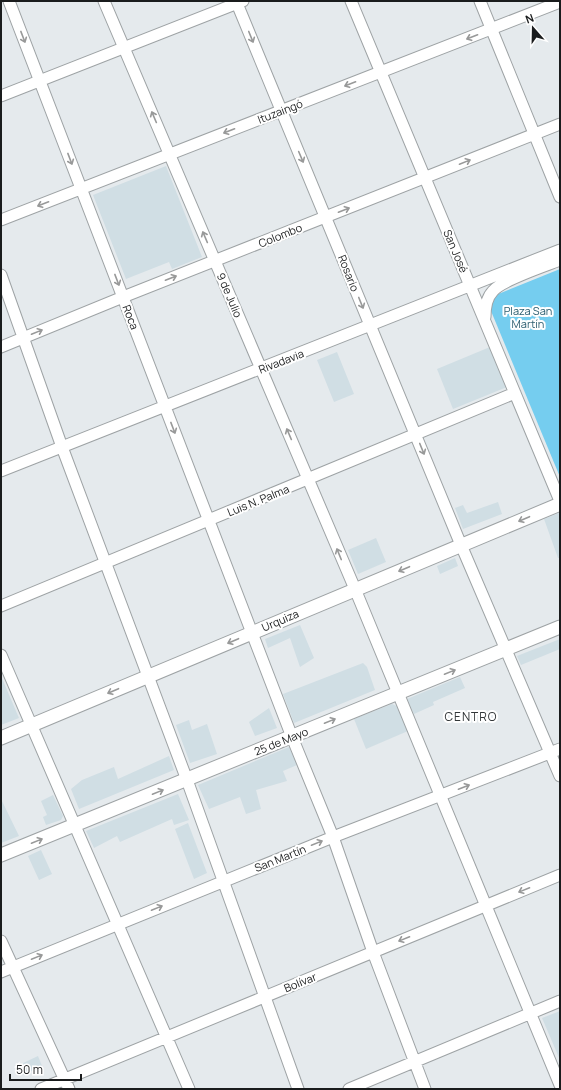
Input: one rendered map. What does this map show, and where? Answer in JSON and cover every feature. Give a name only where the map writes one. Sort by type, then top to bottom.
[{"type":"street","name":"Roca","points":[[9,1],[292,737],[333,837],[373,952],[425,1089]]},
{"type":"street","name":"9 de Julio","points":[[104,1],[355,590],[560,1085]]},
{"type":"street","name":"San José","points":[[351,1],[560,502]]},
{"type":"street","points":[[480,1],[536,134],[560,197]]},
{"type":"street","points":[[1,96],[239,2]]},
{"type":"street","name":"Rosario","points":[[239,2],[282,111],[461,545],[506,649],[555,751],[560,776]]},
{"type":"street","name":"Ituzaingó","points":[[1,220],[560,2]]},
{"type":"street","name":"Colombo","points":[[1,347],[326,216],[560,124]]},
{"type":"street","name":"Rivadavia","points":[[1,471],[560,250]]},
{"type":"street","points":[[484,318],[486,305],[493,291],[506,282],[560,260]]},
{"type":"street","points":[[1,275],[22,338],[187,780],[298,1089]]},
{"type":"street","name":"Luis N. Palma","points":[[1,606],[515,394]]},
{"type":"street","name":"Urquiza","points":[[1,738],[355,590],[560,502]]},
{"type":"street","name":"25 de Mayo","points":[[1,856],[560,627]]},
{"type":"street","points":[[1,655],[189,1089]]},
{"type":"street","name":"San Martín","points":[[1,972],[333,837],[555,751]]},
{"type":"street","name":"Bolívar","points":[[41,1089],[67,1084],[166,1037],[560,875]]},
{"type":"street","points":[[1,941],[67,1084]]},
{"type":"street","points":[[349,1089],[560,1001]]},
{"type":"shaded area","points":[[166,166],[202,257],[172,269],[169,262],[126,279],[93,195]]},
{"type":"shaded area","points":[[490,347],[507,387],[453,409],[437,369]]},
{"type":"shaded area","points":[[337,352],[354,394],[334,402],[317,360]]},
{"type":"shaded area","points":[[498,502],[502,514],[463,529],[455,508],[463,505],[467,513]]},
{"type":"shaded area","points":[[559,513],[560,558],[558,558],[544,519]]},
{"type":"shaded area","points":[[376,538],[386,562],[358,574],[348,550]]},
{"type":"shaded area","points":[[455,558],[458,566],[440,574],[437,566]]},
{"type":"shaded area","points":[[300,625],[314,658],[300,667],[290,638],[268,648],[265,639]]},
{"type":"shaded area","points":[[560,639],[560,649],[521,665],[517,656]]},
{"type":"shaded area","points":[[363,663],[367,667],[375,690],[294,723],[283,694]]},
{"type":"shaded area","points":[[1,676],[19,718],[1,725]]},
{"type":"shaded area","points":[[460,677],[465,688],[433,702],[434,705],[414,714],[407,699]]},
{"type":"shaded area","points":[[392,704],[399,707],[408,731],[366,749],[354,719]]},
{"type":"shaded area","points":[[269,708],[277,728],[255,736],[249,722]]},
{"type":"shaded area","points":[[189,720],[192,730],[207,724],[217,754],[190,763],[176,725]]},
{"type":"shaded area","points":[[289,747],[297,765],[283,771],[287,781],[256,790],[261,809],[246,814],[240,797],[209,809],[198,785]]},
{"type":"shaded area","points":[[169,756],[174,770],[79,809],[71,789],[82,780],[114,767],[118,779]]},
{"type":"shaded area","points":[[178,794],[189,820],[174,825],[172,819],[120,842],[117,836],[94,848],[86,831]]},
{"type":"shaded area","points":[[53,795],[63,816],[61,820],[46,825],[43,817],[47,815],[41,801]]},
{"type":"shaded area","points":[[1,799],[19,836],[1,843]]},
{"type":"shaded area","points":[[188,823],[207,873],[194,879],[175,829]]},
{"type":"shaded area","points":[[41,850],[52,874],[39,880],[28,856]]},
{"type":"shaded area","points":[[560,1011],[560,1060],[542,1018]]},
{"type":"shaded area","points":[[38,1056],[42,1066],[23,1075],[19,1065]]},
{"type":"green space","name":"Plaza San Martín","points":[[560,269],[560,477],[486,299]]},
{"type":"district","name":"CENTRO","points":[[471,716]]}]
